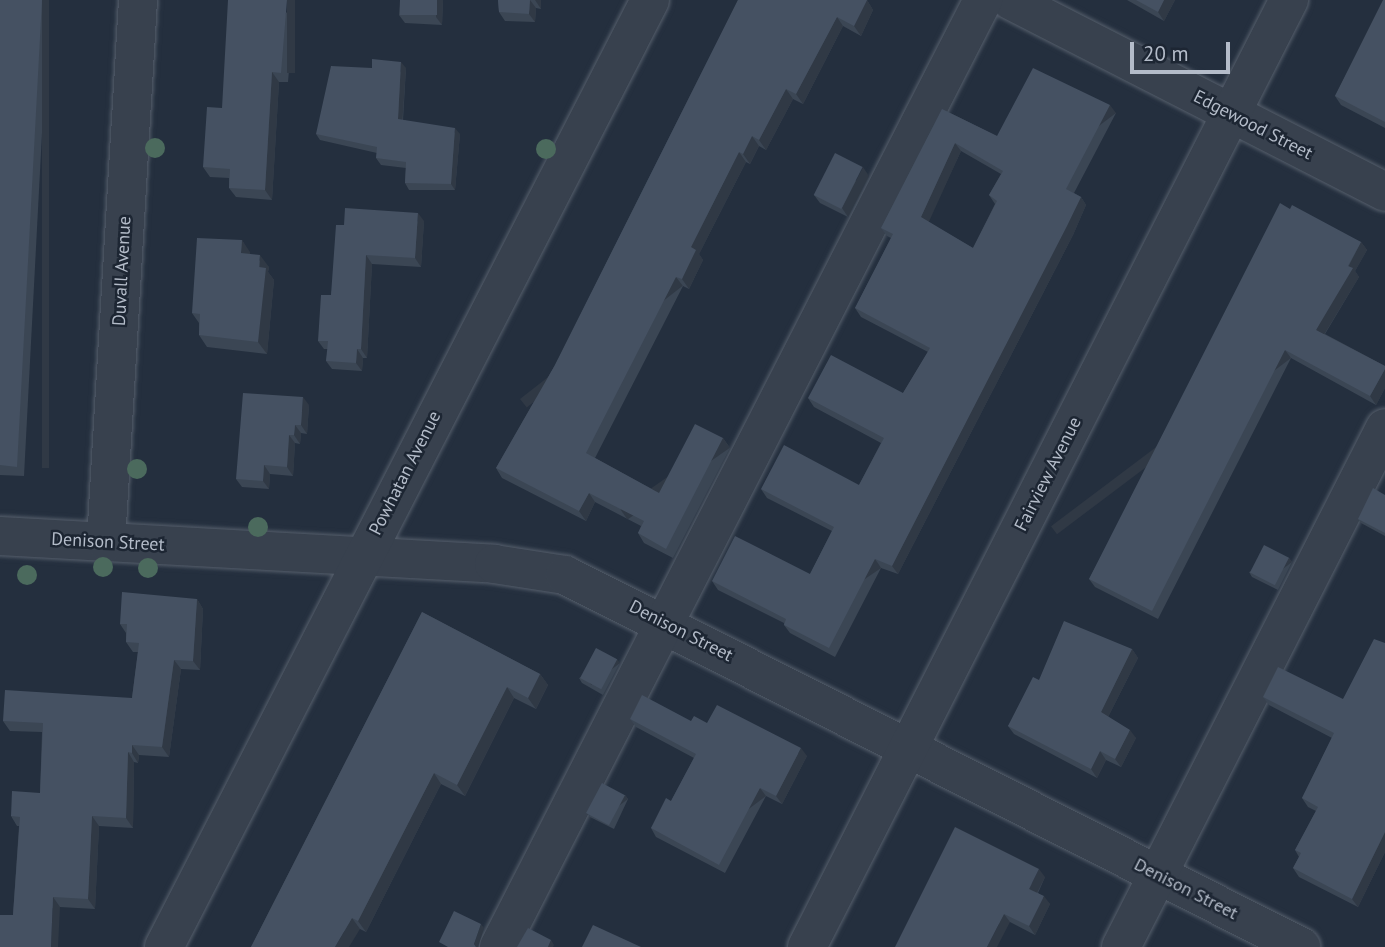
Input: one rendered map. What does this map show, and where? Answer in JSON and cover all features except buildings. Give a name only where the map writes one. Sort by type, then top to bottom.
[{"type":"street","name":"Duvall Avenue","points":[[106,542],[138,0]]},
{"type":"street","name":"Powhatan Avenue","points":[[164,947],[362,556],[650,0]]},
{"type":"street","points":[[499,947],[983,0]]},
{"type":"street","name":"Edgewood Street","points":[[1010,0],[1385,192]]},
{"type":"street","name":"Fairview Avenue","points":[[807,947],[1289,0]]},
{"type":"street","points":[[1121,947],[1385,428]]},
{"type":"street","name":"Denison Street","points":[[0,536],[530,566],[597,588],[1301,947]]}]
